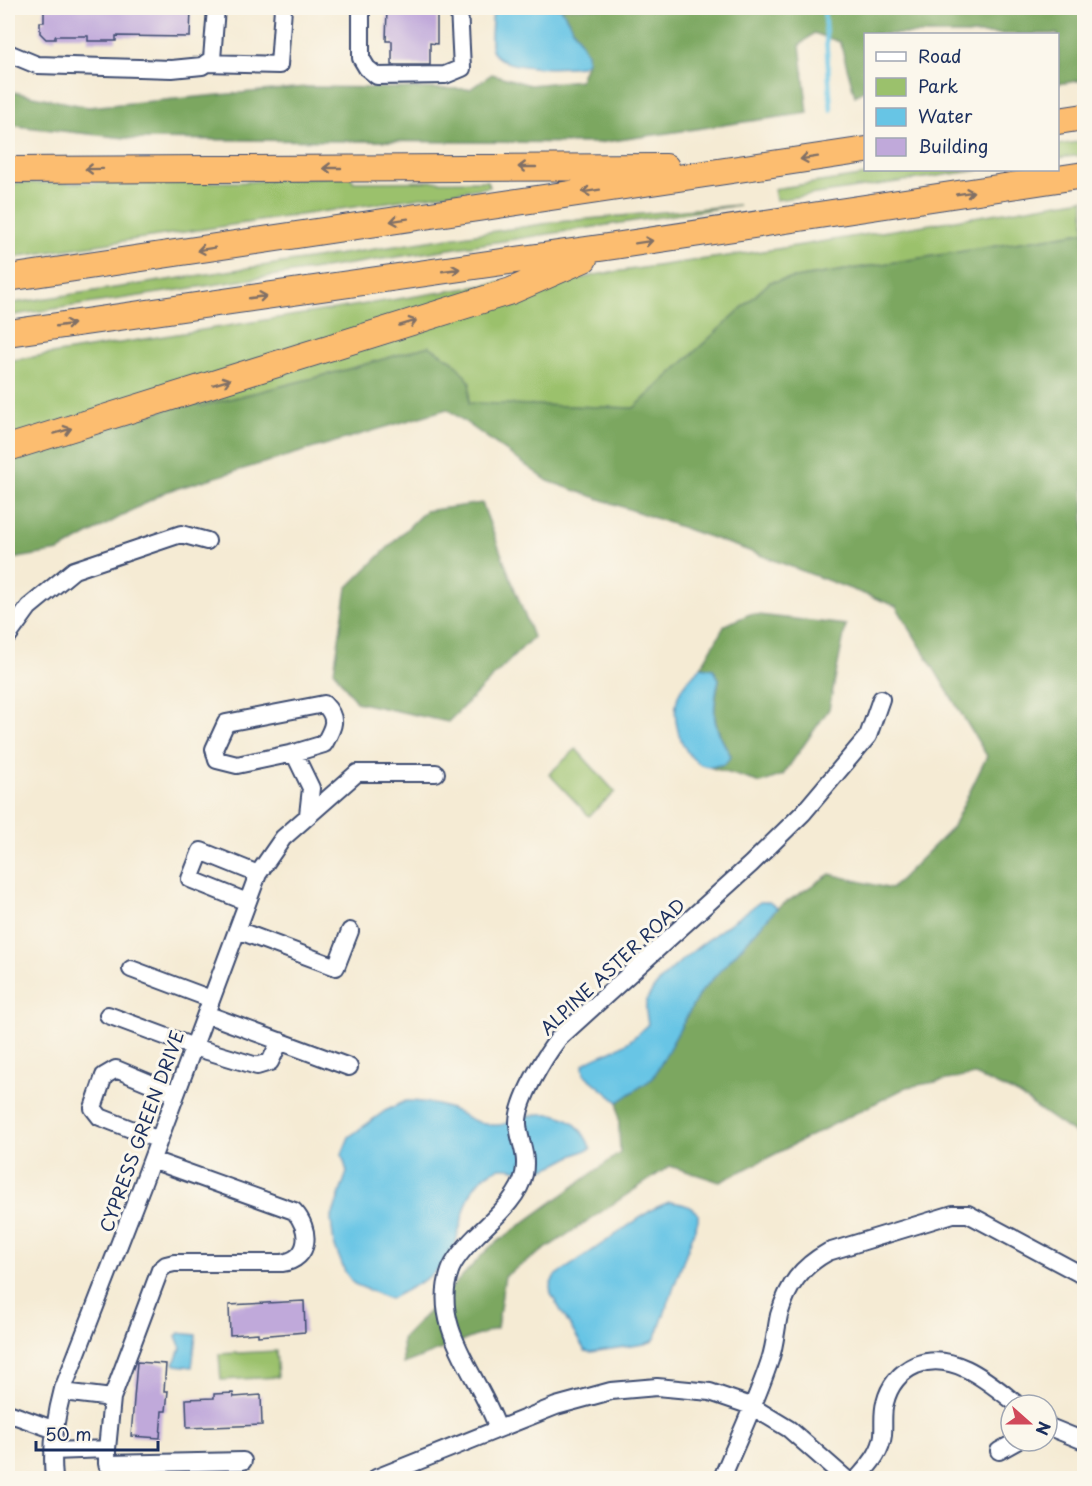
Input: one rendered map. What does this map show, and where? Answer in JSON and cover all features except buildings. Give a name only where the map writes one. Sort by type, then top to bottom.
[{"type":"highway","points":[[1059,121],[1084,117]]},
{"type":"highway","points":[[8,278],[864,150]]},
{"type":"highway","points":[[13,167],[753,167]]},
{"type":"highway","points":[[8,333],[1084,176]]},
{"type":"highway","points":[[8,448],[512,291],[614,246]]},
{"type":"street","points":[[8,53],[37,65],[172,69],[202,66],[212,59],[216,8]]},
{"type":"street","points":[[206,63],[279,65],[283,8]]},
{"type":"street","points":[[361,8],[361,58],[367,69],[377,76],[445,75],[462,68],[459,8]]},
{"type":"street","points":[[8,636],[29,607],[74,570],[181,534],[207,541]]},
{"type":"street","name":"ALPINE ASTER ROAD","points":[[498,1429],[450,1332],[445,1299],[450,1270],[472,1240],[517,1191],[524,1174],[525,1150],[518,1123],[524,1101],[543,1059],[559,1038],[751,864],[803,813],[868,736],[881,699]]},
{"type":"street","points":[[324,704],[332,712],[333,727],[324,744],[294,753],[237,765],[217,760],[214,749],[226,723],[324,704]]},
{"type":"street","points":[[294,753],[311,788],[308,815]]},
{"type":"street","name":"CYPRESS GREEN DRIVE","points":[[54,1479],[53,1451],[56,1414],[63,1392],[258,874],[283,838],[357,773],[436,773]]},
{"type":"street","points":[[246,902],[190,879],[201,851],[258,874]]},
{"type":"street","points":[[237,930],[336,967],[350,931]]},
{"type":"street","points":[[131,969],[280,1041],[350,1067]]},
{"type":"street","points":[[108,1015],[194,1047],[257,1066],[270,1062],[280,1041]]},
{"type":"street","points":[[159,1140],[100,1117],[93,1108],[104,1076],[116,1069],[176,1094]]},
{"type":"street","points":[[152,1160],[294,1210],[303,1220],[306,1235],[299,1256],[293,1262],[174,1263],[160,1270],[143,1310],[112,1398],[107,1464],[243,1461]]},
{"type":"street","points":[[722,1479],[771,1358],[780,1314],[788,1292],[810,1262],[828,1252],[953,1215],[968,1214],[1084,1276]]},
{"type":"street","points":[[858,1479],[876,1457],[881,1446],[884,1405],[890,1389],[898,1377],[909,1368],[922,1362],[937,1361],[953,1364],[991,1383],[1003,1393]]},
{"type":"street","points":[[376,1479],[575,1400],[611,1391],[657,1387],[710,1392],[751,1406],[789,1429],[845,1479]]},
{"type":"street","points":[[63,1392],[112,1398]]},
{"type":"street","points":[[8,1413],[55,1430]]},
{"type":"street","points":[[1059,1431],[1084,1441]]},
{"type":"street","points":[[53,1451],[107,1449]]},
{"type":"green space","points":[[561,8],[1084,8],[1084,80],[1059,84],[1059,33],[864,33],[864,90],[855,96],[840,42],[814,33],[800,45],[808,113],[598,143],[134,139],[8,125],[8,91],[88,107],[306,87],[470,89],[492,74],[530,85],[580,80],[587,62],[587,53]]},
{"type":"green space","points":[[1084,141],[1084,155],[1059,158],[1059,145]]},
{"type":"green space","points":[[893,171],[972,171],[776,200],[774,189]]},
{"type":"green space","points":[[349,175],[354,182],[488,181],[490,187],[8,258],[8,183],[244,182]]},
{"type":"green space","points":[[1084,199],[1084,232],[770,282],[634,408],[469,403],[429,346],[202,406],[190,401],[524,292],[600,274],[777,249]]},
{"type":"green space","points":[[739,205],[8,316],[8,304],[556,222]]},
{"type":"green space","points":[[1084,232],[1084,1140],[1017,1094],[975,1075],[907,1087],[720,1182],[670,1166],[505,1276],[497,1328],[403,1364],[402,1339],[489,1248],[620,1153],[618,1102],[653,1078],[699,994],[777,908],[830,874],[891,889],[952,828],[987,756],[896,606],[744,549],[548,481],[447,409],[165,492],[59,551],[12,559],[8,557],[8,460],[190,401],[202,406],[429,346],[453,361],[470,382],[469,403],[634,408],[770,282]]},
{"type":"green space","points":[[530,278],[8,438],[8,361]]},
{"type":"green space","points":[[482,503],[533,637],[448,722],[356,702],[334,671],[347,588],[425,511]]},
{"type":"green space","points":[[750,614],[846,625],[829,709],[783,775],[761,783],[709,767],[725,764],[731,756],[720,736],[715,719],[719,679],[713,669],[701,667],[725,625]]},
{"type":"green space","points":[[576,749],[615,792],[589,816],[549,774]]},
{"type":"green space","points":[[276,1351],[278,1377],[221,1380],[219,1354]]},
{"type":"water","points":[[493,8],[561,8],[587,53],[587,62],[582,66],[533,67],[507,62],[497,57],[491,46]]},
{"type":"water","points":[[701,667],[713,669],[719,679],[715,719],[720,736],[731,756],[725,764],[715,766],[701,765],[691,757],[681,741],[676,723],[676,704],[680,692]]},
{"type":"water","points":[[760,902],[769,902],[777,908],[699,994],[653,1078],[618,1102],[584,1074],[583,1065],[625,1044],[648,1024],[647,1000],[666,975],[697,948]]},
{"type":"water","points":[[406,1101],[423,1102],[451,1109],[476,1122],[491,1125],[501,1125],[536,1115],[556,1115],[573,1123],[586,1138],[591,1149],[540,1170],[500,1168],[487,1174],[477,1183],[467,1202],[455,1244],[447,1260],[433,1274],[390,1299],[354,1284],[345,1272],[334,1244],[331,1220],[347,1172],[342,1154],[349,1137],[385,1111]]},
{"type":"water","points":[[669,1202],[692,1208],[698,1214],[698,1220],[656,1337],[645,1344],[585,1351],[551,1294],[550,1286],[554,1277],[653,1209]]},
{"type":"water","points":[[179,1333],[196,1335],[192,1367],[174,1363],[181,1348],[176,1336]]},
{"type":"waterway","points":[[824,8],[831,110]]}]
